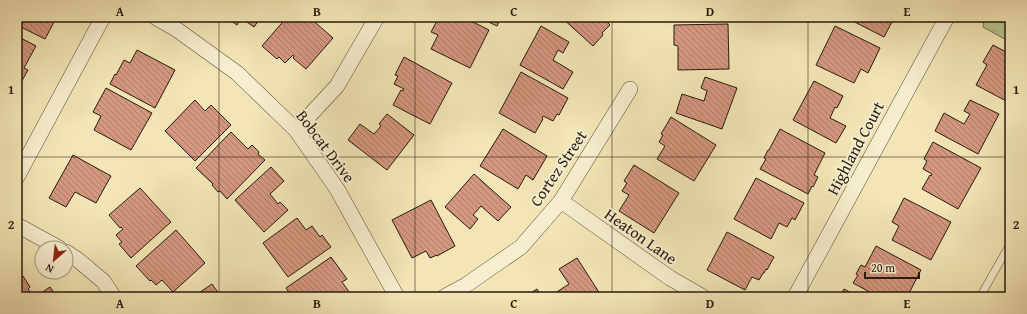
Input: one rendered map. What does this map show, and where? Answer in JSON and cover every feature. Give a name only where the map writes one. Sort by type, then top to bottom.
[{"type":"street","points":[[17,177],[104,17]]},
{"type":"street","name":"Bobcat Drive","points":[[155,17],[176,29],[237,74],[296,130],[337,189],[397,297]]},
{"type":"street","points":[[296,130],[337,86],[377,17]]},
{"type":"street","name":"Highland Court","points":[[795,297],[947,17]]},
{"type":"street","name":"Cortez Street","points":[[444,297],[466,286],[521,247],[561,201],[630,89]]},
{"type":"street","name":"Heaton Lane","points":[[561,201],[670,278],[703,297]]},
{"type":"street","points":[[17,225],[44,240]]},
{"type":"street","points":[[74,257],[103,281],[114,297]]},
{"type":"lane","points":[[980,297],[1010,244]]},
{"type":"green space","points":[[984,17],[1010,17],[1010,42],[983,27]]},
{"type":"building","points":[[17,17],[45,17],[54,22],[45,39],[17,25]]},
{"type":"building","points":[[222,17],[261,17],[254,27],[241,18],[237,25]]},
{"type":"building","points":[[287,17],[309,17],[333,38],[306,69],[293,58],[293,55],[285,63],[279,57],[277,59],[262,46]]},
{"type":"building","points":[[439,17],[463,17],[489,30],[470,68],[431,49],[438,35],[431,32]]},
{"type":"building","points":[[478,17],[501,17],[497,26]]},
{"type":"building","points":[[561,17],[606,17],[604,19],[610,25],[593,46]]},
{"type":"building","points":[[845,17],[890,17],[889,18],[893,20],[884,37]]},
{"type":"building","points":[[728,24],[729,69],[678,70],[678,46],[674,45],[674,25]]},
{"type":"building","points":[[541,26],[569,42],[563,53],[558,50],[553,60],[573,72],[563,89],[520,65]]},
{"type":"building","points":[[835,26],[880,48],[868,73],[861,69],[854,83],[816,65]]},
{"type":"building","points":[[17,36],[36,46],[24,68],[28,70],[19,86],[17,85]]},
{"type":"building","points":[[993,45],[1010,54],[1010,103],[976,85],[987,65],[983,62]]},
{"type":"building","points":[[137,50],[175,70],[155,108],[110,84],[124,60],[130,63]]},
{"type":"building","points":[[404,57],[452,83],[430,124],[393,105],[401,90],[403,91],[404,89],[394,84],[398,76],[395,75]]},
{"type":"building","points":[[521,72],[568,98],[559,115],[557,114],[553,121],[543,116],[543,119],[535,133],[499,113]]},
{"type":"building","points":[[705,77],[737,88],[722,129],[676,113],[682,94],[704,101],[707,91],[701,88]]},
{"type":"building","points":[[814,81],[843,96],[837,108],[835,107],[830,118],[846,126],[836,143],[793,120]]},
{"type":"building","points":[[106,88],[152,113],[131,150],[94,130],[101,116],[93,112]]},
{"type":"building","points":[[195,100],[205,111],[211,105],[231,125],[195,161],[165,131]]},
{"type":"building","points":[[970,100],[999,114],[978,154],[935,131],[944,113],[964,124],[970,114],[964,111]]},
{"type":"building","points":[[387,114],[414,135],[387,170],[348,140],[360,124],[374,134],[381,126],[379,124]]},
{"type":"building","points":[[671,117],[716,145],[694,181],[657,159],[665,146],[659,142],[663,135],[661,134]]},
{"type":"building","points":[[503,129],[547,156],[533,180],[526,175],[518,189],[480,166]]},
{"type":"building","points":[[780,129],[825,153],[814,175],[818,177],[808,194],[760,169],[766,159],[764,158],[768,150]]},
{"type":"building","points":[[231,132],[248,149],[252,145],[259,152],[258,154],[265,160],[227,199],[220,191],[218,192],[212,185],[213,184],[196,168]]},
{"type":"building","points":[[933,142],[981,168],[958,209],[922,189],[932,174],[923,169],[927,161],[924,159]]},
{"type":"building","points":[[73,155],[111,176],[96,203],[75,192],[66,207],[49,198]]},
{"type":"building","points":[[634,165],[679,193],[654,233],[619,211],[629,195],[622,191],[627,183],[624,181]]},
{"type":"building","points":[[271,167],[284,181],[270,194],[278,204],[280,202],[288,210],[264,232],[235,200]]},
{"type":"building","points":[[474,174],[511,207],[498,221],[481,206],[473,215],[478,219],[470,229],[445,207]]},
{"type":"building","points":[[756,178],[804,203],[795,220],[792,218],[787,227],[779,223],[771,239],[734,219]]},
{"type":"building","points":[[140,188],[171,222],[131,258],[119,244],[122,242],[116,235],[123,229],[121,227],[120,228],[109,215]]},
{"type":"building","points":[[904,198],[951,222],[931,260],[892,240],[899,226],[892,222]]},
{"type":"building","points":[[431,200],[455,246],[437,256],[430,258],[426,251],[412,258],[392,220]]},
{"type":"building","points":[[297,218],[306,230],[312,226],[320,237],[322,235],[331,247],[288,277],[263,243]]},
{"type":"building","points":[[176,230],[205,263],[173,292],[162,280],[156,285],[151,280],[150,281],[136,266]]},
{"type":"building","points":[[727,232],[774,257],[767,270],[766,269],[759,280],[752,277],[745,290],[707,270]]},
{"type":"building","points":[[876,246],[921,270],[907,297],[879,297],[853,283],[858,275],[856,274],[861,265],[865,267]]},
{"type":"building","points":[[331,257],[347,279],[342,282],[352,296],[292,297],[286,288]]},
{"type":"building","points":[[577,258],[602,297],[549,297],[569,284],[559,269]]},
{"type":"building","points":[[23,276],[30,287],[28,289],[34,297],[17,297],[17,280]]},
{"type":"building","points":[[212,284],[221,297],[193,297]]},
{"type":"building","points":[[50,287],[57,297],[35,297]]},
{"type":"building","points":[[537,289],[542,297],[524,297]]},
{"type":"building","points":[[844,289],[859,297],[840,297]]}]
